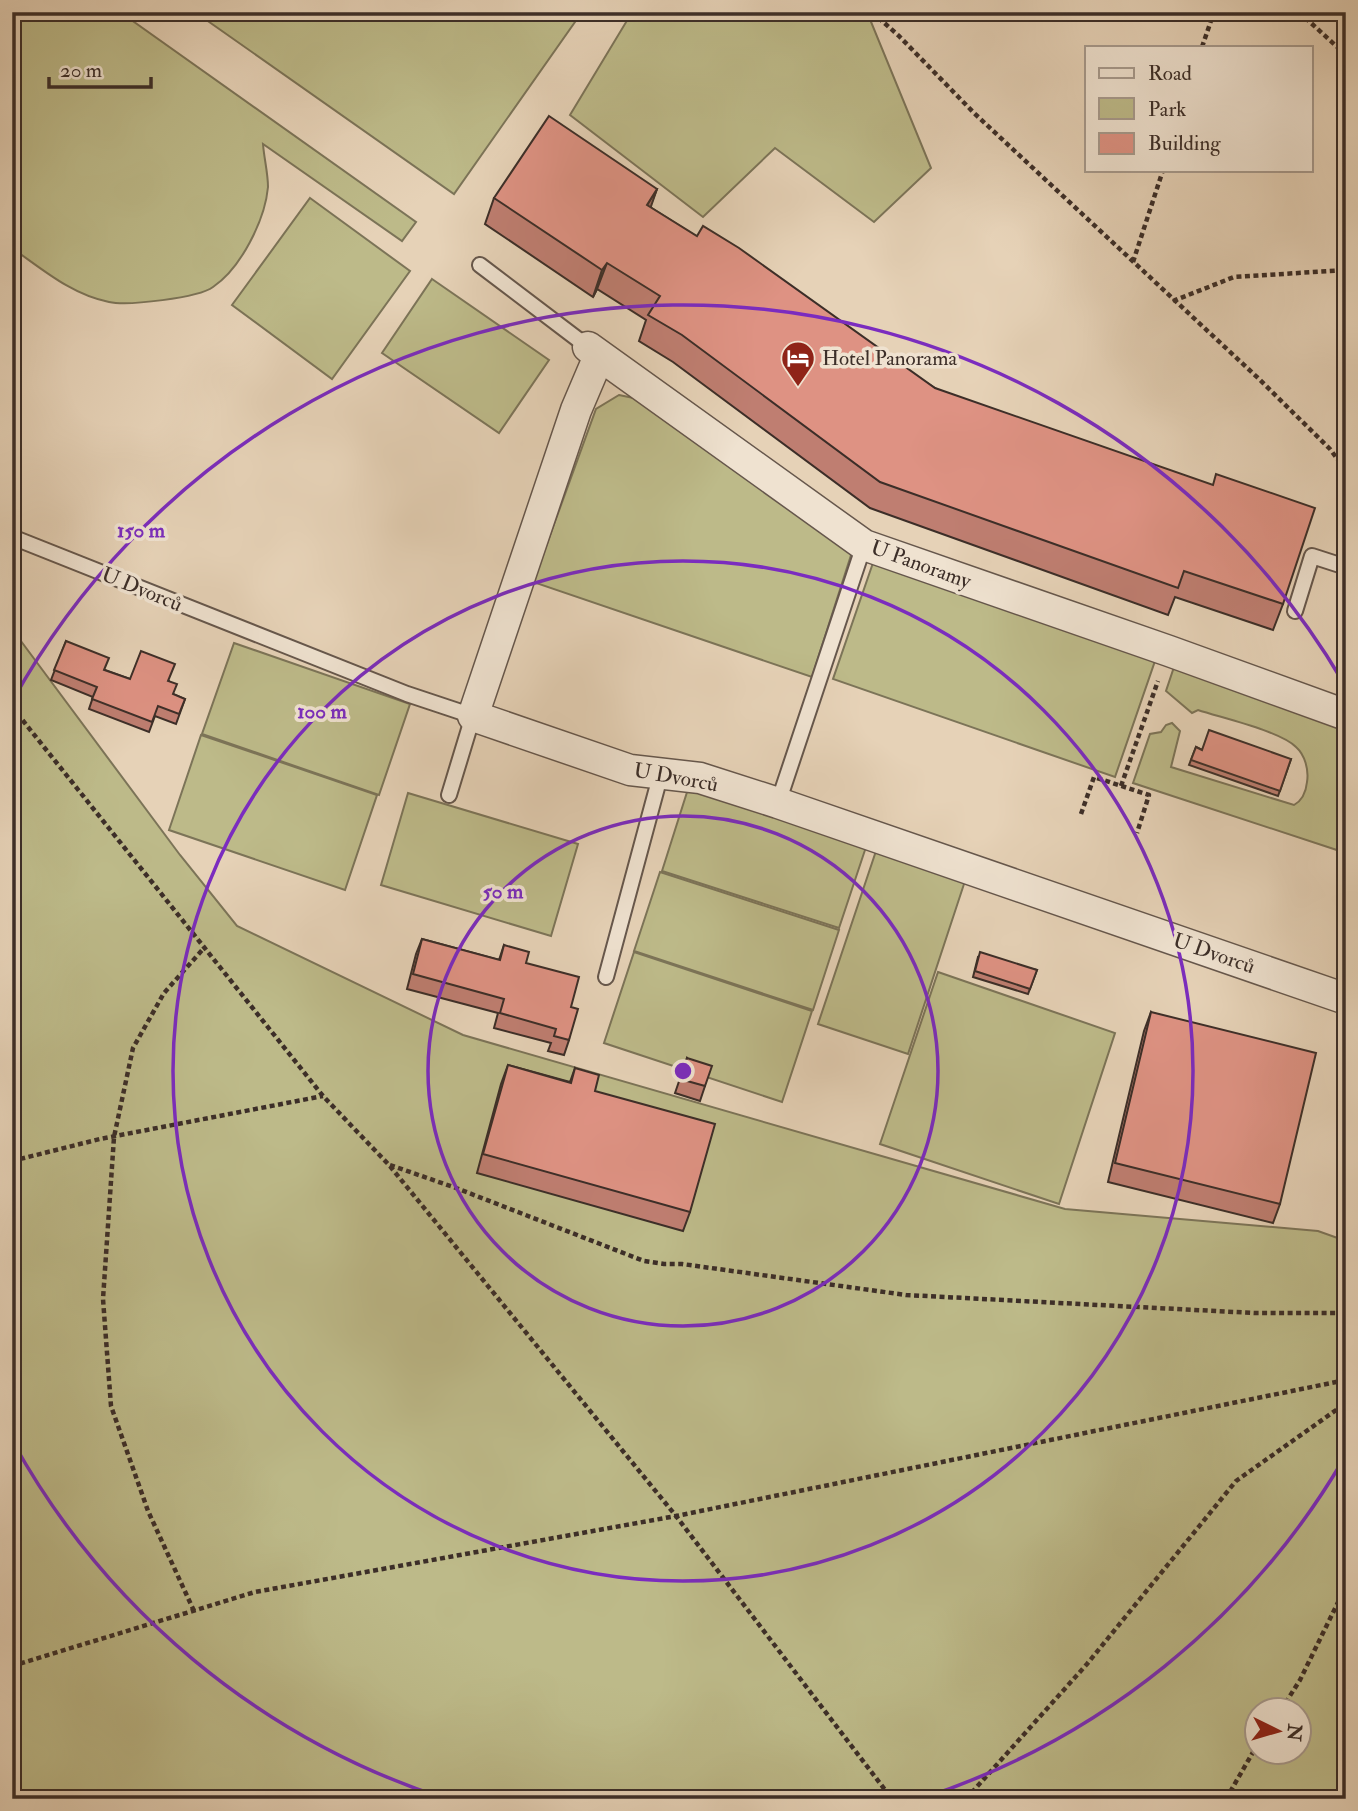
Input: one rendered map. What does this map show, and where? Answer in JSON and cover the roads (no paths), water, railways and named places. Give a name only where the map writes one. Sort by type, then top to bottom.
[{"type":"street","name":"U Panoramy","points":[[593,352],[864,545],[1346,715]]},
{"type":"street","points":[[473,716],[593,352]]},
{"type":"street","name":"U Dvorců","points":[[473,716],[630,770],[700,778],[778,803],[1346,999]]},
{"type":"lane","name":"U Panoramy","points":[[480,265],[593,352]]},
{"type":"lane","name":"U Dvorců","points":[[12,537],[407,694],[473,716]]},
{"type":"lane","points":[[778,803],[864,545]]},
{"type":"lane","points":[[1294,611],[1312,556],[1346,567]]},
{"type":"lane","points":[[449,795],[473,716]]},
{"type":"lane","points":[[606,977],[661,773]]},
{"type":"place","name":"Hotel Panorama","points":[[798,388]]}]
